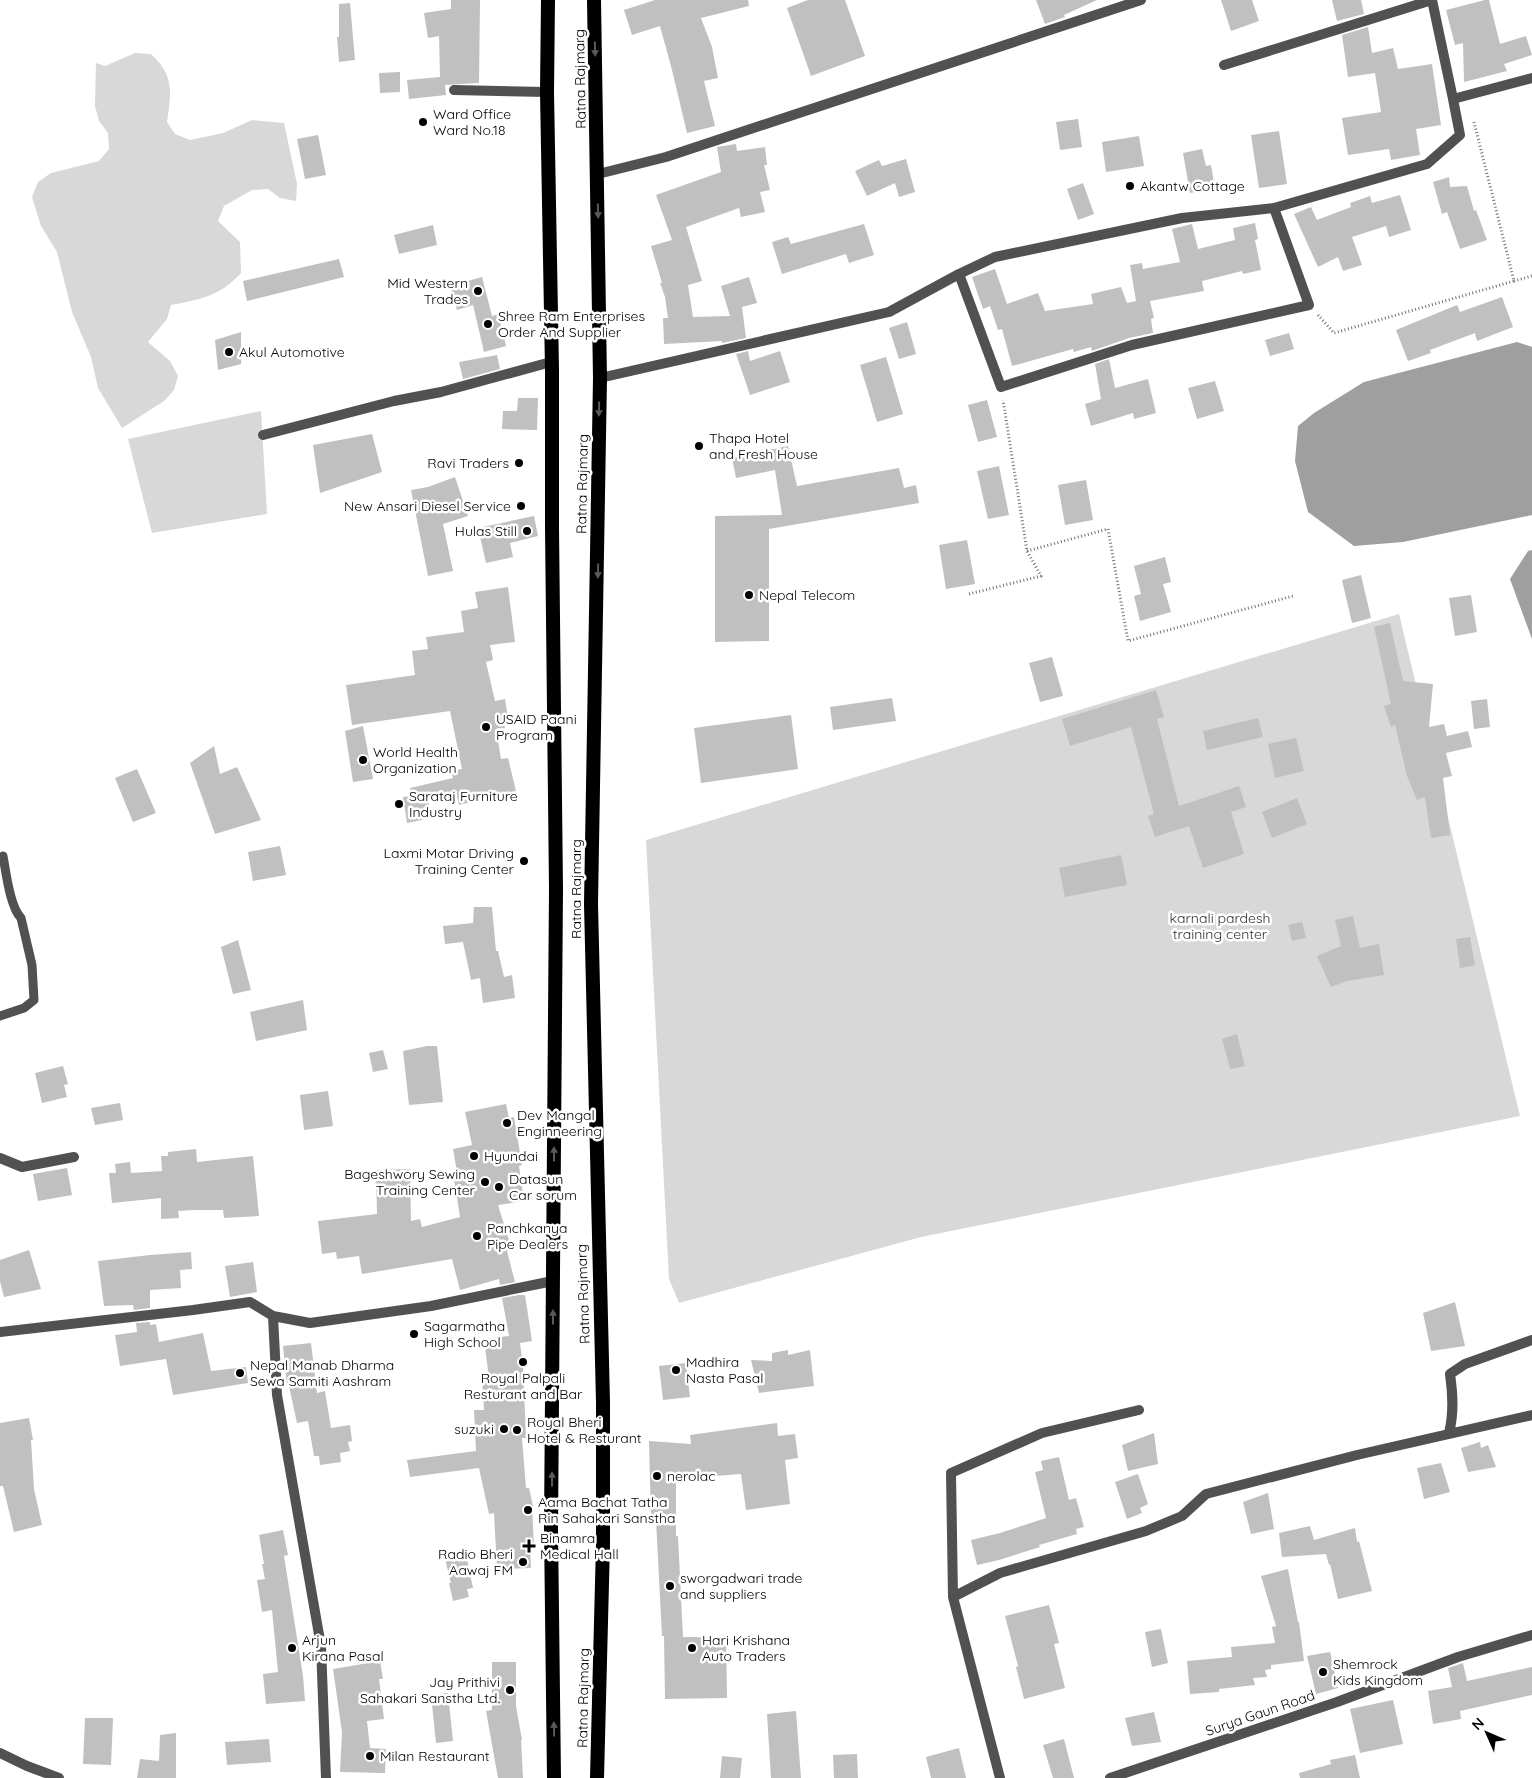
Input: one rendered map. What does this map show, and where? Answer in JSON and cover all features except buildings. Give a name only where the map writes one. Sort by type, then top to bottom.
[{"type":"highway","name":"Ratna Rajmarg","points":[[548,0],[547,92],[556,889],[551,1528],[554,1778]]},
{"type":"highway","name":"Ratna Rajmarg","points":[[594,0],[600,378],[592,904],[603,1402],[603,1544],[597,1778]]},
{"type":"street","points":[[598,174],[676,154],[1140,0]]},
{"type":"street","points":[[600,378],[889,312],[995,257],[1182,218],[1274,208],[1427,164],[1460,135],[1432,0],[1224,65]]},
{"type":"street","points":[[1453,99],[1532,78]]},
{"type":"street","points":[[454,90],[547,92]]},
{"type":"street","points":[[959,274],[1001,386],[1132,346],[1309,305],[1274,208]]},
{"type":"street","points":[[262,435],[394,401],[441,392],[551,362]]},
{"type":"street","points":[[0,1158],[22,1167],[74,1157]]},
{"type":"street","points":[[0,1332],[250,1302],[273,1316],[310,1323],[431,1306],[553,1281]]},
{"type":"street","points":[[273,1316],[277,1395],[321,1646],[326,1778]]},
{"type":"street","points":[[1449,1433],[1454,1397],[1450,1374],[1465,1364],[1532,1340]]},
{"type":"street","points":[[1000,1778],[953,1597],[951,1473],[1042,1433],[1139,1410]]},
{"type":"street","points":[[953,1597],[1000,1573],[1146,1531],[1182,1516],[1206,1494],[1357,1455],[1532,1415]]},
{"type":"street","name":"Surya Gaun Road","points":[[1110,1778],[1337,1702],[1458,1657],[1532,1635]]},
{"type":"street","points":[[0,1753],[59,1778]]},
{"type":"lane","points":[[0,1016],[24,1008],[34,1000],[32,965],[21,918],[17,914],[9,886],[3,856]]},
{"type":"path","points":[[1467,95],[1514,281]]},
{"type":"path","points":[[1309,305],[1334,333],[1532,276]]},
{"type":"path","points":[[969,594],[1041,576],[1027,551],[1001,386]]},
{"type":"path","points":[[1027,551],[1108,529],[1128,641],[1293,596]]},
{"type":"green space","points":[[135,53],[151,54],[159,62],[168,78],[170,102],[167,122],[175,134],[190,140],[223,133],[252,120],[284,123],[297,184],[296,201],[280,198],[268,189],[252,190],[224,206],[218,221],[240,242],[241,273],[225,287],[209,296],[171,305],[167,319],[148,342],[170,361],[178,376],[174,390],[164,401],[122,428],[98,388],[91,357],[72,312],[57,252],[41,226],[32,197],[38,182],[51,173],[99,161],[109,149],[108,133],[99,121],[95,106],[96,63],[105,66]]},
{"type":"green space","points":[[261,411],[267,514],[152,533],[128,439]]},
{"type":"green space","name":"karnali pardesh training center","points":[[1399,614],[1520,1116],[921,1237],[679,1303],[669,1279],[646,840]]},
{"type":"shaded area","points":[[1517,342],[1532,347],[1532,515],[1403,542],[1354,546],[1308,512],[1295,461],[1298,426],[1314,413],[1364,382]]},
{"type":"shaded area","points":[[1532,550],[1532,639],[1510,579],[1528,551]]},
{"type":"place","name":"Ward Office Ward No.18","points":[[423,122]]},
{"type":"place","name":"Akantw Cottage","points":[[1130,186]]},
{"type":"place","name":"Mid Western Trades","points":[[478,291]]},
{"type":"place","name":"Shree Ram Enterprises Order And Supplier","points":[[488,324]]},
{"type":"place","name":"Akul Automotive","points":[[229,352]]},
{"type":"place","name":"Thapa Hotel and Fresh House","points":[[699,446]]},
{"type":"place","name":"Ravi Traders","points":[[519,463]]},
{"type":"place","name":"New Ansari Diesel Service","points":[[521,506]]},
{"type":"place","name":"Hulas Still","points":[[527,531]]},
{"type":"place","name":"Nepal Telecom","points":[[749,595]]},
{"type":"place","name":"USAID Paani Program","points":[[486,727]]},
{"type":"place","name":"World Health Organization","points":[[363,760]]},
{"type":"place","name":"Sarataj Furniture Industry","points":[[399,804]]},
{"type":"place","name":"Laxmi Motar Driving Training Center","points":[[524,861]]},
{"type":"place","name":"Dev Mangal Enginneering","points":[[507,1123]]},
{"type":"place","name":"Hyundai","points":[[474,1156]]},
{"type":"place","name":"Bageshwory Sewing Training Center","points":[[485,1182]]},
{"type":"place","name":"Datasun Car sorum","points":[[499,1187]]},
{"type":"place","name":"Panchkanya Pipe Dealers","points":[[477,1236]]},
{"type":"place","name":"Sagarmatha High School","points":[[414,1334]]},
{"type":"place","name":"Royal Palpali Resturant and Bar","points":[[523,1362]]},
{"type":"place","name":"Madhira Nasta Pasal","points":[[676,1370]]},
{"type":"place","name":"Nepal Manab Dharma Sewa Samiti Aashram","points":[[240,1373]]},
{"type":"place","name":"suzuki","points":[[504,1429]]},
{"type":"place","name":"Royal Bheri Hotel & Resturant","points":[[517,1430]]},
{"type":"place","name":"nerolac","points":[[657,1476]]},
{"type":"place","name":"Aama Bachat Tatha Rin Sahakari Sanstha","points":[[528,1510]]},
{"type":"place","name":"Binamra Medical Hall","points":[[529,1546]]},
{"type":"place","name":"Radio Bheri Aawaj FM","points":[[523,1562]]},
{"type":"place","name":"sworgadwari trade and suppliers","points":[[670,1586]]},
{"type":"place","name":"Arjun Kirana Pasal","points":[[292,1648]]},
{"type":"place","name":"Hari Krishana Auto Traders","points":[[692,1648]]},
{"type":"place","name":"Shemrock Kids Kingdom","points":[[1323,1672]]},
{"type":"place","name":"Jay Prithivi Sahakari Sanstha Ltd.","points":[[510,1690]]},
{"type":"place","name":"Milan Restaurant","points":[[370,1756]]}]
